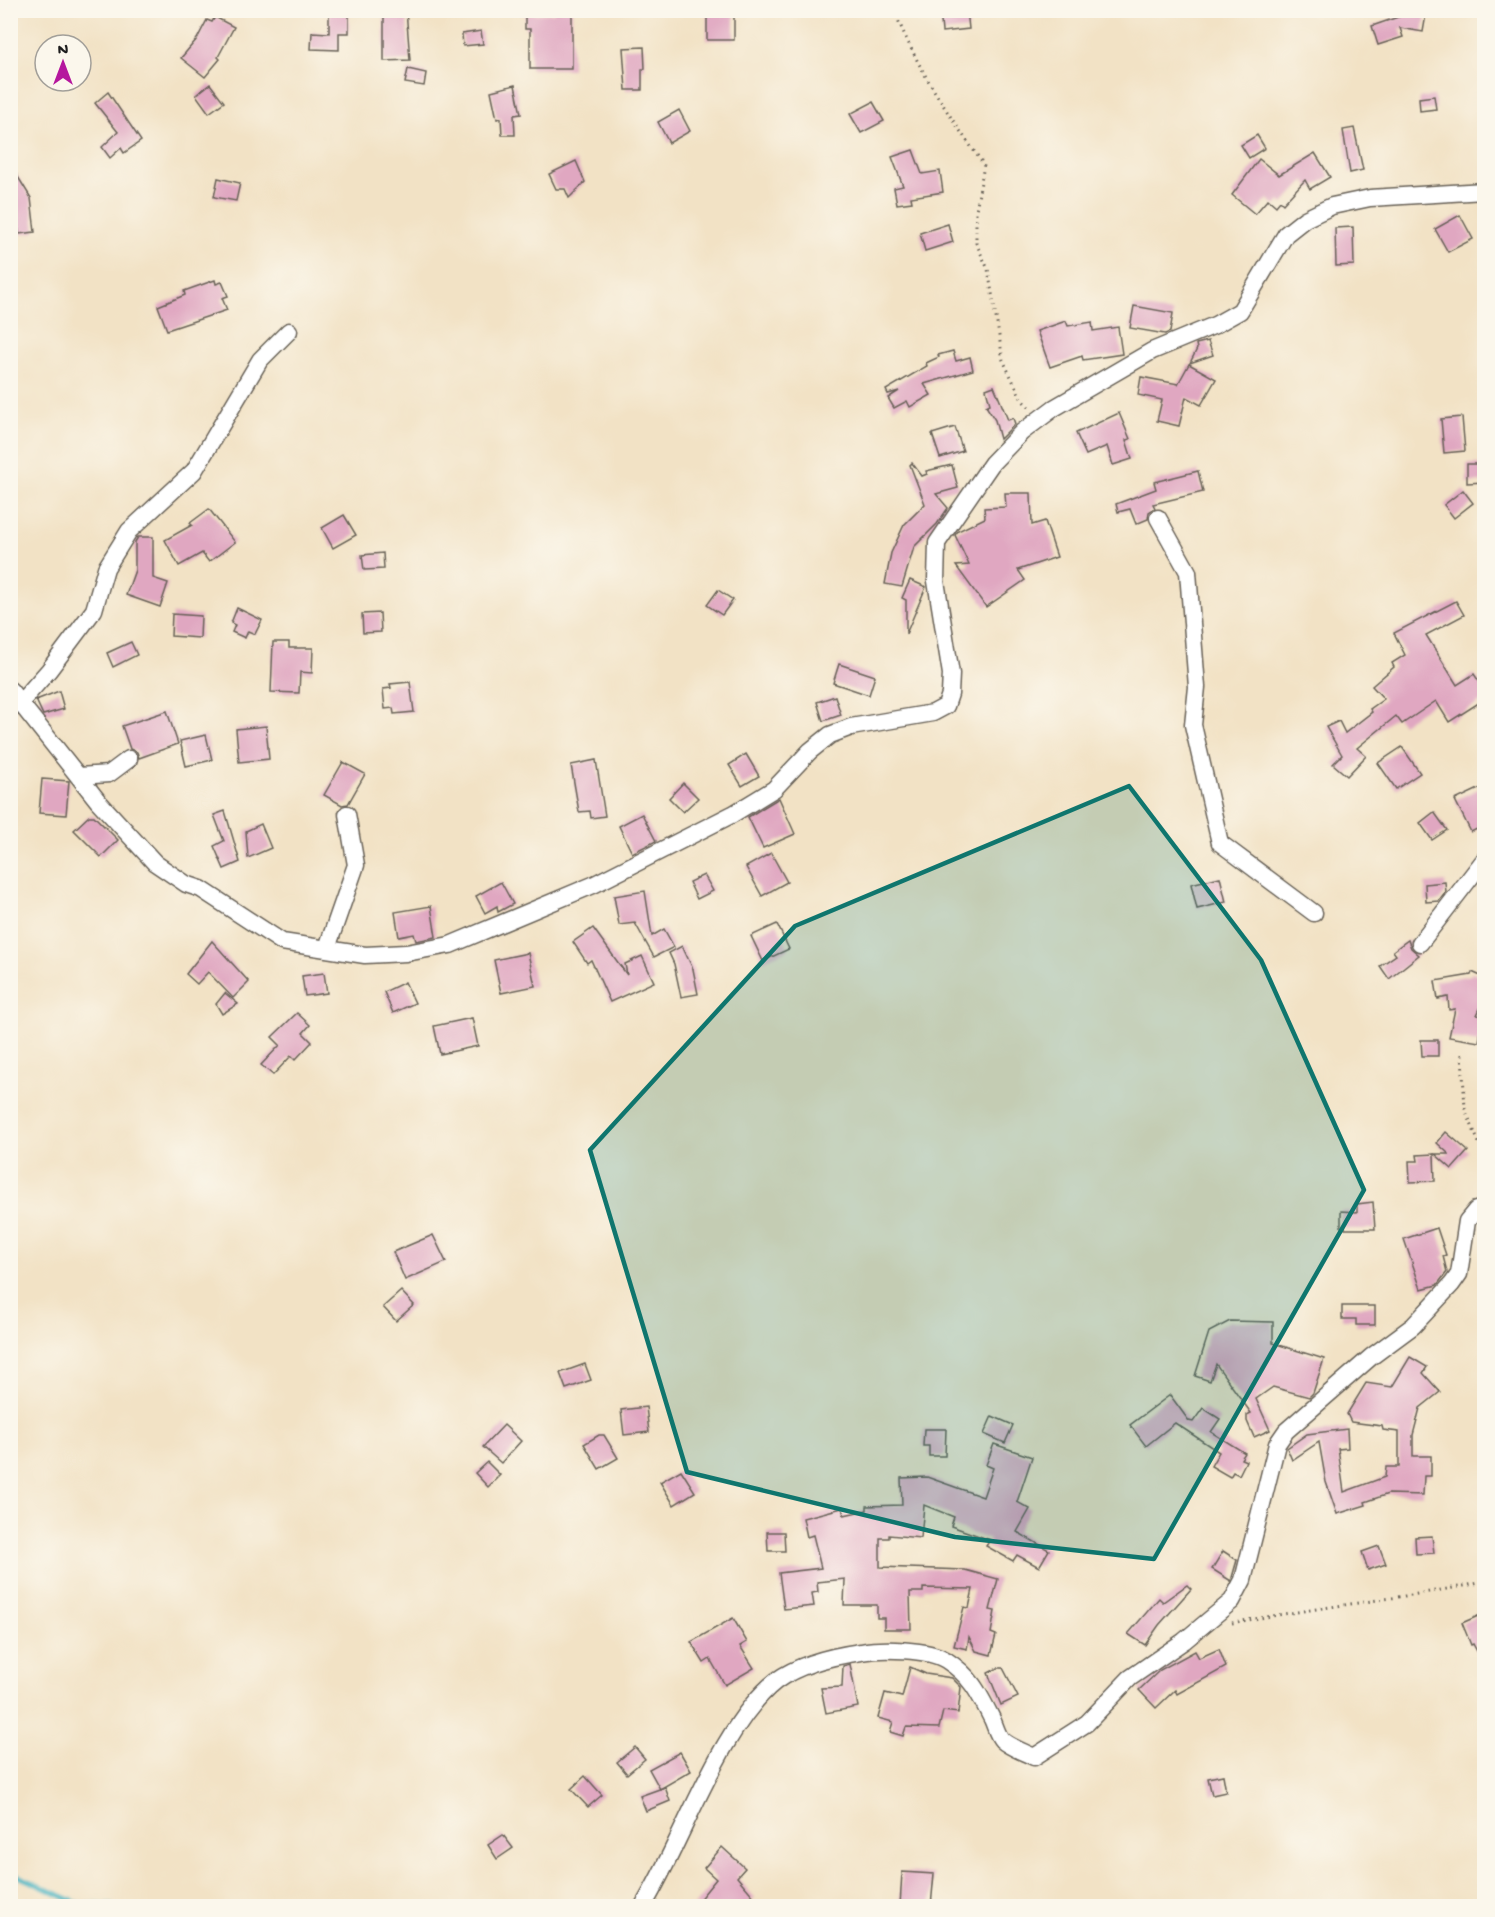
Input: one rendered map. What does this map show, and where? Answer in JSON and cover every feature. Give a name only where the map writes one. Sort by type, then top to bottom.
[{"type":"street","points":[[289,331],[260,360],[194,471],[129,531],[106,568],[94,610],[50,670],[15,697],[79,776],[155,863],[186,884],[201,889],[282,942],[365,955],[406,953],[450,945],[593,885],[733,813],[774,789],[810,751],[830,735],[851,727],[933,713],[946,706],[950,694],[951,674],[936,581],[937,543],[992,463],[1054,408],[1152,351],[1215,326],[1240,311],[1287,234],[1305,219],[1332,206],[1370,198],[1485,191]]},
{"type":"street","points":[[1158,518],[1188,572],[1197,687],[1193,725],[1220,843],[1314,913]]},
{"type":"street","points":[[79,776],[109,774],[129,759]]},
{"type":"street","points":[[327,948],[356,865],[347,814]]},
{"type":"street","points":[[1420,943],[1485,860]]},
{"type":"street","points":[[643,1906],[663,1873],[714,1766],[744,1713],[776,1681],[798,1670],[834,1656],[873,1650],[907,1651],[944,1659],[975,1684],[1001,1740],[1034,1757],[1087,1723],[1130,1678],[1199,1629],[1232,1601],[1243,1580],[1277,1444],[1286,1431],[1371,1357],[1413,1326],[1452,1284],[1459,1274],[1467,1221],[1476,1210],[1485,1209]]},
{"type":"path","points":[[894,10],[909,48],[935,97],[984,165],[976,210],[976,243],[988,269],[1003,360],[1022,399],[1039,419]]},
{"type":"path","points":[[1462,1054],[1465,1109],[1485,1155]]},
{"type":"path","points":[[1199,1629],[1315,1607],[1428,1593],[1485,1582]]},
{"type":"highlighted area","points":[[1129,786],[1261,960],[1364,1190],[1154,1559],[955,1537],[687,1472],[590,1150],[795,926]]},
{"type":"building","points":[[329,10],[349,10],[349,33],[339,33],[339,50],[311,49],[312,32],[329,33]]},
{"type":"building","points":[[384,10],[406,10],[410,60],[384,61]]},
{"type":"building","points":[[554,10],[572,10],[572,69],[530,69],[530,29],[525,29],[525,14],[554,13]]},
{"type":"building","points":[[707,10],[734,10],[734,40],[707,40]]},
{"type":"building","points":[[940,10],[967,10],[969,29],[942,32]]},
{"type":"building","points":[[1404,12],[1426,15],[1423,32],[1400,28],[1403,37],[1378,45],[1372,26],[1404,15]]},
{"type":"building","points":[[215,17],[234,27],[218,57],[220,59],[205,77],[181,58],[197,39],[207,20],[212,22]]},
{"type":"building","points":[[481,31],[483,44],[463,46],[462,34]]},
{"type":"building","points":[[644,47],[645,69],[642,69],[642,90],[626,90],[623,48]]},
{"type":"building","points":[[408,69],[426,73],[424,86],[405,83]]},
{"type":"building","points":[[210,84],[224,102],[209,113],[196,95]]},
{"type":"building","points":[[515,85],[521,114],[514,115],[515,135],[502,135],[501,118],[497,119],[491,91]]},
{"type":"building","points":[[108,92],[141,141],[124,153],[121,148],[110,158],[102,147],[118,132],[95,103]]},
{"type":"building","points":[[1434,96],[1436,109],[1420,111],[1419,98]]},
{"type":"building","points":[[873,102],[884,121],[861,133],[850,114]]},
{"type":"building","points":[[679,110],[690,131],[669,143],[658,122]]},
{"type":"building","points":[[1354,128],[1363,170],[1350,173],[1343,130]]},
{"type":"building","points":[[1257,135],[1265,148],[1249,158],[1241,145]]},
{"type":"building","points":[[913,150],[922,174],[940,171],[943,192],[911,197],[912,202],[897,204],[894,188],[903,186],[892,157]]},
{"type":"building","points":[[1315,153],[1330,177],[1310,189],[1305,180],[1283,204],[1280,201],[1276,206],[1268,199],[1255,214],[1232,195],[1259,159],[1279,175]]},
{"type":"building","points":[[576,161],[585,182],[569,198],[565,189],[556,189],[549,174]]},
{"type":"building","points":[[10,164],[31,198],[35,232],[19,234],[17,218],[10,206]]},
{"type":"building","points":[[218,178],[240,183],[236,201],[214,197]]},
{"type":"building","points":[[1460,215],[1473,239],[1448,252],[1435,229]]},
{"type":"building","points":[[948,224],[953,242],[925,251],[920,233]]},
{"type":"building","points":[[1353,227],[1354,265],[1336,266],[1335,228]]},
{"type":"building","points":[[215,280],[216,284],[222,282],[228,296],[222,298],[227,310],[167,330],[158,306],[185,295],[184,291]]},
{"type":"building","points":[[1134,306],[1173,313],[1170,332],[1165,334],[1130,328]]},
{"type":"building","points":[[1066,321],[1068,326],[1092,322],[1093,331],[1118,327],[1122,354],[1083,360],[1082,356],[1050,367],[1037,331]]},
{"type":"building","points":[[1208,341],[1213,355],[1190,363],[1197,349],[1196,344]]},
{"type":"building","points":[[953,351],[956,361],[970,357],[973,370],[924,384],[931,395],[910,407],[907,401],[894,408],[888,398],[899,391],[888,394],[886,390],[927,366],[926,363],[939,357],[938,355]]},
{"type":"building","points":[[1189,364],[1216,379],[1201,405],[1186,397],[1179,426],[1157,421],[1162,400],[1138,395],[1141,377],[1178,384]]},
{"type":"building","points":[[994,386],[1008,420],[1013,418],[1015,424],[1000,439],[995,420],[986,406],[990,404],[986,389]]},
{"type":"building","points":[[1119,413],[1130,439],[1126,440],[1132,459],[1113,465],[1107,446],[1086,455],[1076,433]]},
{"type":"building","points":[[1462,417],[1465,451],[1444,453],[1441,419]]},
{"type":"building","points":[[955,427],[963,451],[940,458],[932,434]]},
{"type":"building","points":[[912,463],[922,476],[927,474],[926,471],[952,465],[958,488],[936,494],[948,508],[937,524],[914,547],[902,587],[885,584],[891,553],[904,525],[925,504],[910,465]]},
{"type":"building","points":[[1467,464],[1485,464],[1485,482],[1467,483]]},
{"type":"building","points":[[1198,471],[1203,492],[1153,504],[1155,508],[1149,512],[1148,519],[1136,524],[1130,509],[1118,512],[1116,504],[1156,489],[1154,482]]},
{"type":"building","points":[[1463,490],[1473,503],[1454,518],[1444,505]]},
{"type":"building","points":[[1005,493],[1031,493],[1032,525],[1045,521],[1057,557],[1018,570],[1025,580],[986,607],[956,566],[969,565],[955,535],[958,531],[985,518],[984,508],[1006,507]]},
{"type":"building","points":[[209,509],[235,542],[209,562],[202,553],[179,566],[165,540],[192,525],[190,523]]},
{"type":"building","points":[[344,515],[356,535],[333,548],[322,528]]},
{"type":"building","points":[[138,537],[153,537],[153,578],[168,583],[160,607],[126,595],[135,570],[135,542]]},
{"type":"building","points":[[383,553],[384,569],[364,570],[362,555]]},
{"type":"building","points":[[910,580],[926,587],[906,634],[906,600],[902,598]]},
{"type":"building","points":[[718,590],[733,600],[722,615],[707,605]]},
{"type":"building","points":[[1456,601],[1464,615],[1426,635],[1457,685],[1474,674],[1485,690],[1485,699],[1449,722],[1436,701],[1402,724],[1396,716],[1357,748],[1366,756],[1347,776],[1333,764],[1342,755],[1326,727],[1339,721],[1345,733],[1372,712],[1370,709],[1384,699],[1372,686],[1394,667],[1392,663],[1405,655],[1394,633]]},
{"type":"building","points":[[237,608],[262,620],[255,634],[248,631],[245,638],[232,632],[235,625],[231,623]]},
{"type":"building","points":[[380,613],[381,632],[363,633],[362,614]]},
{"type":"building","points":[[172,614],[201,616],[200,638],[171,636]]},
{"type":"building","points":[[131,642],[137,655],[113,667],[107,653]]},
{"type":"building","points":[[273,642],[289,642],[289,648],[313,648],[312,673],[300,672],[299,693],[271,692]]},
{"type":"building","points":[[839,664],[875,676],[869,695],[833,683]]},
{"type":"building","points":[[410,682],[414,712],[394,714],[393,708],[385,709],[383,689],[391,688],[390,684]]},
{"type":"building","points":[[59,691],[64,709],[43,715],[36,700]]},
{"type":"building","points":[[835,696],[841,715],[823,721],[817,702]]},
{"type":"building","points":[[167,711],[178,744],[139,758],[137,752],[130,749],[122,726]]},
{"type":"building","points":[[266,726],[269,759],[239,762],[236,729]]},
{"type":"building","points":[[206,735],[212,760],[186,766],[180,741]]},
{"type":"building","points":[[1402,747],[1420,773],[1396,789],[1378,763]]},
{"type":"building","points":[[746,754],[759,776],[742,786],[729,765]]},
{"type":"building","points":[[596,760],[605,816],[591,818],[590,811],[579,812],[571,765]]},
{"type":"building","points":[[343,762],[365,774],[348,804],[342,805],[324,795]]},
{"type":"building","points":[[42,779],[69,781],[66,815],[39,813]]},
{"type":"building","points":[[683,783],[698,798],[683,812],[669,798]]},
{"type":"building","points":[[1485,786],[1485,825],[1471,832],[1455,800]]},
{"type":"building","points":[[779,798],[795,834],[763,848],[748,817]]},
{"type":"building","points":[[225,811],[240,862],[224,869],[214,846],[224,841],[214,815]]},
{"type":"building","points":[[1434,812],[1447,830],[1432,840],[1420,823]]},
{"type":"building","points":[[642,814],[656,841],[632,853],[619,826]]},
{"type":"building","points":[[89,816],[94,816],[118,840],[101,857],[74,830]]},
{"type":"building","points":[[261,824],[271,848],[248,858],[246,831]]},
{"type":"building","points":[[771,853],[787,882],[762,896],[746,867]]},
{"type":"building","points":[[704,875],[713,891],[697,899],[689,882]]},
{"type":"building","points":[[1220,877],[1226,902],[1197,909],[1191,884]]},
{"type":"building","points":[[501,882],[513,904],[498,912],[497,906],[485,913],[476,896]]},
{"type":"building","points":[[1445,882],[1446,892],[1439,901],[1426,902],[1425,884]]},
{"type":"building","points":[[645,891],[652,936],[664,929],[674,947],[654,957],[635,923],[619,925],[614,896]]},
{"type":"building","points":[[431,906],[436,937],[416,941],[414,934],[399,937],[395,912]]},
{"type":"building","points":[[777,924],[789,949],[763,961],[751,936]]},
{"type":"building","points":[[593,928],[627,975],[625,964],[642,956],[654,982],[610,1002],[591,960],[587,963],[573,942]]},
{"type":"building","points":[[1408,940],[1411,948],[1419,955],[1389,979],[1380,966],[1396,955],[1393,951]]},
{"type":"building","points":[[212,941],[249,982],[233,998],[208,972],[197,984],[186,974]]},
{"type":"building","points":[[682,946],[693,969],[698,994],[681,997],[674,964],[669,953]]},
{"type":"building","points":[[528,953],[535,986],[501,993],[494,960]]},
{"type":"building","points":[[1472,972],[1485,978],[1485,998],[1477,1015],[1483,1016],[1479,1042],[1449,1037],[1455,1009],[1449,1010],[1448,997],[1438,999],[1435,981],[1471,975]]},
{"type":"building","points":[[324,973],[327,993],[305,996],[302,976]]},
{"type":"building","points":[[405,982],[415,1003],[393,1013],[384,992]]},
{"type":"building","points":[[225,993],[238,1004],[222,1014],[216,1004]]},
{"type":"building","points":[[297,1013],[310,1025],[303,1033],[312,1042],[295,1060],[291,1056],[273,1075],[261,1065],[280,1045],[272,1037]]},
{"type":"building","points":[[472,1018],[478,1046],[440,1054],[434,1026]]},
{"type":"building","points":[[1421,1040],[1438,1040],[1438,1056],[1422,1056]]},
{"type":"building","points":[[1446,1132],[1468,1151],[1452,1169],[1435,1154],[1449,1154],[1437,1143]]},
{"type":"building","points":[[1434,1154],[1435,1181],[1410,1182],[1409,1161],[1418,1161],[1417,1155]]},
{"type":"building","points":[[1373,1202],[1375,1229],[1341,1227],[1341,1211],[1357,1212],[1357,1204]]},
{"type":"building","points":[[1437,1228],[1446,1255],[1443,1256],[1447,1272],[1437,1285],[1421,1289],[1404,1239]]},
{"type":"building","points":[[433,1235],[446,1262],[405,1280],[393,1252]]},
{"type":"building","points":[[401,1291],[414,1305],[396,1321],[383,1307]]},
{"type":"building","points":[[1342,1306],[1375,1306],[1375,1325],[1356,1325],[1356,1319],[1342,1319]]},
{"type":"building","points":[[1230,1321],[1273,1322],[1273,1343],[1324,1359],[1313,1393],[1309,1397],[1273,1387],[1256,1399],[1270,1430],[1254,1437],[1247,1421],[1247,1415],[1251,1413],[1216,1364],[1210,1381],[1195,1376],[1209,1332]]},
{"type":"building","points":[[1410,1357],[1427,1367],[1423,1373],[1440,1392],[1420,1408],[1413,1435],[1413,1456],[1431,1456],[1431,1476],[1424,1476],[1423,1495],[1388,1494],[1365,1502],[1366,1505],[1337,1514],[1326,1482],[1319,1442],[1292,1460],[1287,1448],[1307,1434],[1347,1429],[1348,1448],[1338,1449],[1344,1492],[1385,1477],[1386,1467],[1399,1467],[1399,1432],[1383,1430],[1382,1426],[1351,1422],[1347,1414],[1366,1383],[1392,1387]]},
{"type":"building","points":[[585,1364],[591,1380],[566,1389],[560,1373]]},
{"type":"building","points":[[1170,1395],[1189,1421],[1193,1422],[1203,1408],[1220,1419],[1211,1432],[1245,1453],[1241,1459],[1246,1461],[1239,1475],[1233,1472],[1230,1477],[1211,1466],[1219,1452],[1175,1423],[1146,1446],[1130,1425]]},
{"type":"building","points":[[646,1407],[649,1432],[624,1435],[621,1410]]},
{"type":"building","points":[[992,1416],[1013,1425],[1005,1443],[984,1434]]},
{"type":"building","points":[[504,1425],[521,1441],[501,1463],[483,1447]]},
{"type":"building","points":[[924,1429],[946,1429],[945,1456],[929,1456],[929,1446],[923,1446]]},
{"type":"building","points":[[599,1435],[604,1435],[618,1458],[599,1469],[584,1444]]},
{"type":"building","points":[[994,1444],[1032,1457],[1017,1502],[1030,1509],[1017,1532],[1049,1550],[1039,1567],[1017,1555],[1013,1561],[986,1546],[990,1540],[951,1526],[954,1517],[924,1505],[921,1538],[889,1535],[889,1538],[880,1538],[880,1567],[965,1570],[998,1579],[990,1610],[995,1611],[991,1633],[996,1635],[991,1655],[976,1651],[969,1637],[967,1649],[954,1646],[964,1607],[969,1608],[973,1589],[923,1588],[923,1592],[910,1592],[911,1629],[884,1629],[884,1618],[877,1618],[877,1605],[844,1605],[845,1579],[817,1582],[818,1592],[812,1593],[814,1606],[784,1609],[779,1573],[821,1568],[813,1535],[807,1537],[803,1518],[842,1508],[844,1515],[867,1510],[867,1506],[902,1505],[901,1478],[927,1477],[983,1497],[993,1468],[986,1465]]},
{"type":"building","points":[[487,1462],[500,1475],[488,1487],[475,1473]]},
{"type":"building","points":[[681,1470],[695,1492],[674,1505],[660,1482]]},
{"type":"building","points":[[767,1532],[784,1532],[785,1551],[768,1551]]},
{"type":"building","points":[[1432,1536],[1434,1553],[1416,1554],[1415,1537]]},
{"type":"building","points":[[1379,1546],[1386,1564],[1368,1570],[1362,1552]]},
{"type":"building","points":[[1223,1551],[1237,1560],[1231,1581],[1212,1569]]},
{"type":"building","points":[[1187,1585],[1191,1589],[1159,1625],[1145,1645],[1128,1634],[1159,1598],[1163,1602]]},
{"type":"building","points":[[1485,1613],[1485,1666],[1473,1644],[1471,1645],[1462,1623]]},
{"type":"building","points":[[733,1618],[747,1642],[740,1646],[754,1668],[725,1685],[710,1659],[704,1663],[691,1642]]},
{"type":"building","points":[[1219,1649],[1226,1667],[1177,1694],[1175,1690],[1156,1708],[1139,1690],[1160,1670],[1195,1651],[1199,1658]]},
{"type":"building","points":[[850,1664],[858,1707],[826,1713],[821,1688],[842,1687],[843,1666]]},
{"type":"building","points":[[910,1667],[926,1674],[952,1678],[961,1687],[958,1713],[943,1711],[939,1728],[906,1727],[903,1736],[890,1732],[893,1722],[878,1718],[885,1693],[902,1697]]},
{"type":"building","points":[[1003,1668],[1018,1697],[1001,1705],[988,1673]]},
{"type":"building","points":[[635,1747],[645,1759],[627,1774],[617,1762]]},
{"type":"building","points":[[680,1752],[691,1771],[660,1789],[649,1769]]},
{"type":"building","points":[[1223,1775],[1226,1792],[1212,1795],[1208,1778]]},
{"type":"building","points":[[585,1776],[602,1795],[588,1807],[571,1789]]},
{"type":"building","points":[[665,1787],[670,1801],[646,1811],[640,1796]]},
{"type":"building","points":[[503,1835],[513,1848],[497,1859],[488,1845]]},
{"type":"building","points":[[722,1847],[745,1868],[737,1877],[755,1898],[744,1906],[694,1906],[716,1879],[704,1868]]},
{"type":"building","points":[[902,1872],[934,1874],[931,1906],[900,1906]]},
{"type":"waterway","points":[[10,1872],[79,1904],[112,1906]]}]
